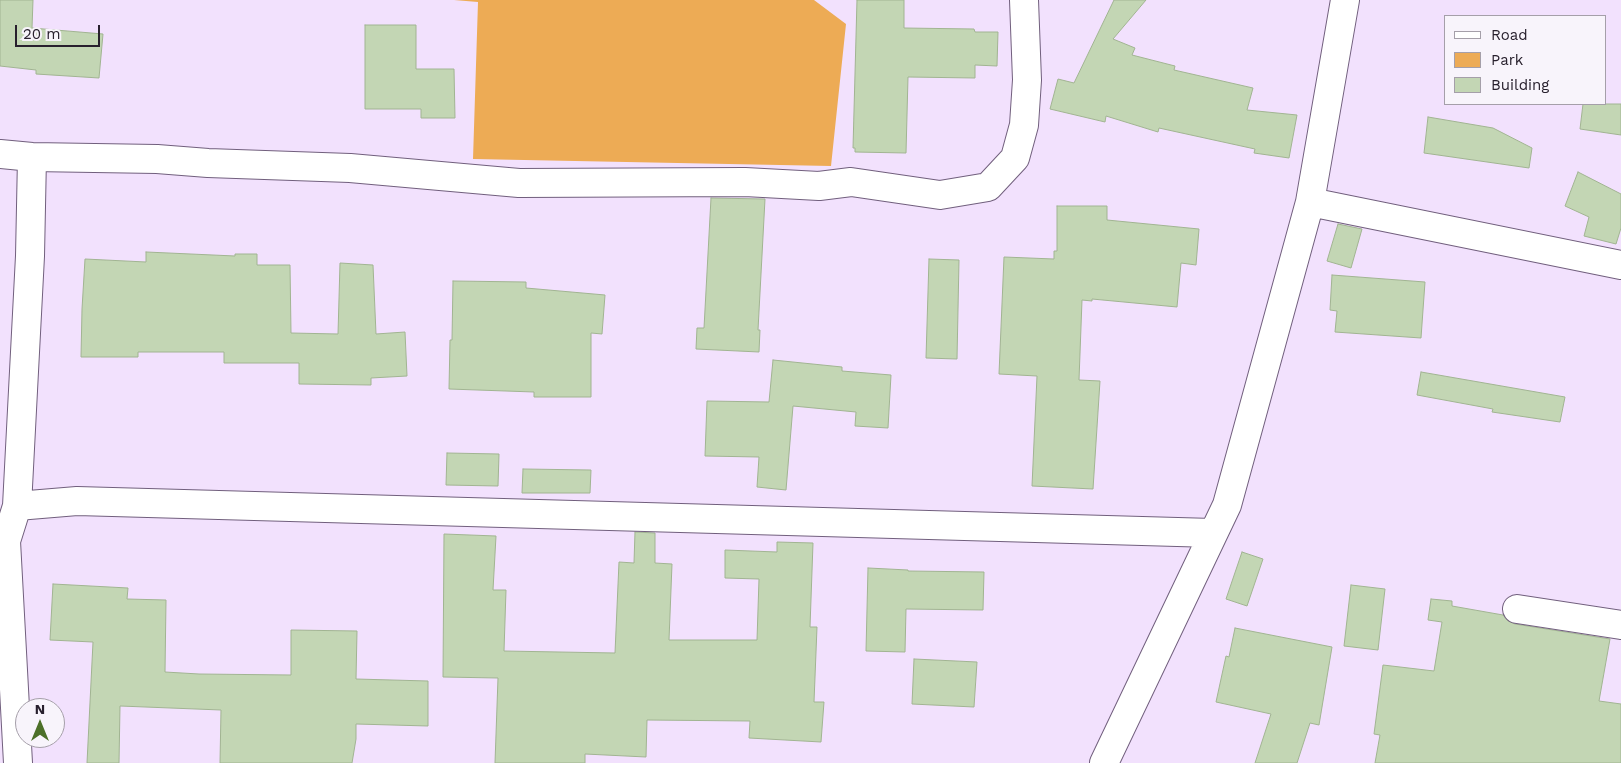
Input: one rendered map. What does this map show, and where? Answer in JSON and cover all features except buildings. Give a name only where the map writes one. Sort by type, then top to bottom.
[{"type":"street","points":[[0,154],[32,157],[157,159],[208,163],[350,168],[519,183],[745,182],[819,186],[851,182],[940,195],[950,194],[988,187],[1014,158],[1024,126],[1027,80],[1024,0]]},
{"type":"street","points":[[1104,763],[1226,505],[1310,202],[1345,0]]},
{"type":"street","points":[[18,763],[6,541],[17,506],[30,256],[32,157]]},
{"type":"street","points":[[1310,202],[1621,265]]},
{"type":"street","points":[[17,506],[77,501],[1212,533]]},
{"type":"street","points":[[1517,609],[1621,625]]},
{"type":"green space","points":[[454,0],[814,0],[846,24],[831,166],[473,159],[478,2]]}]
